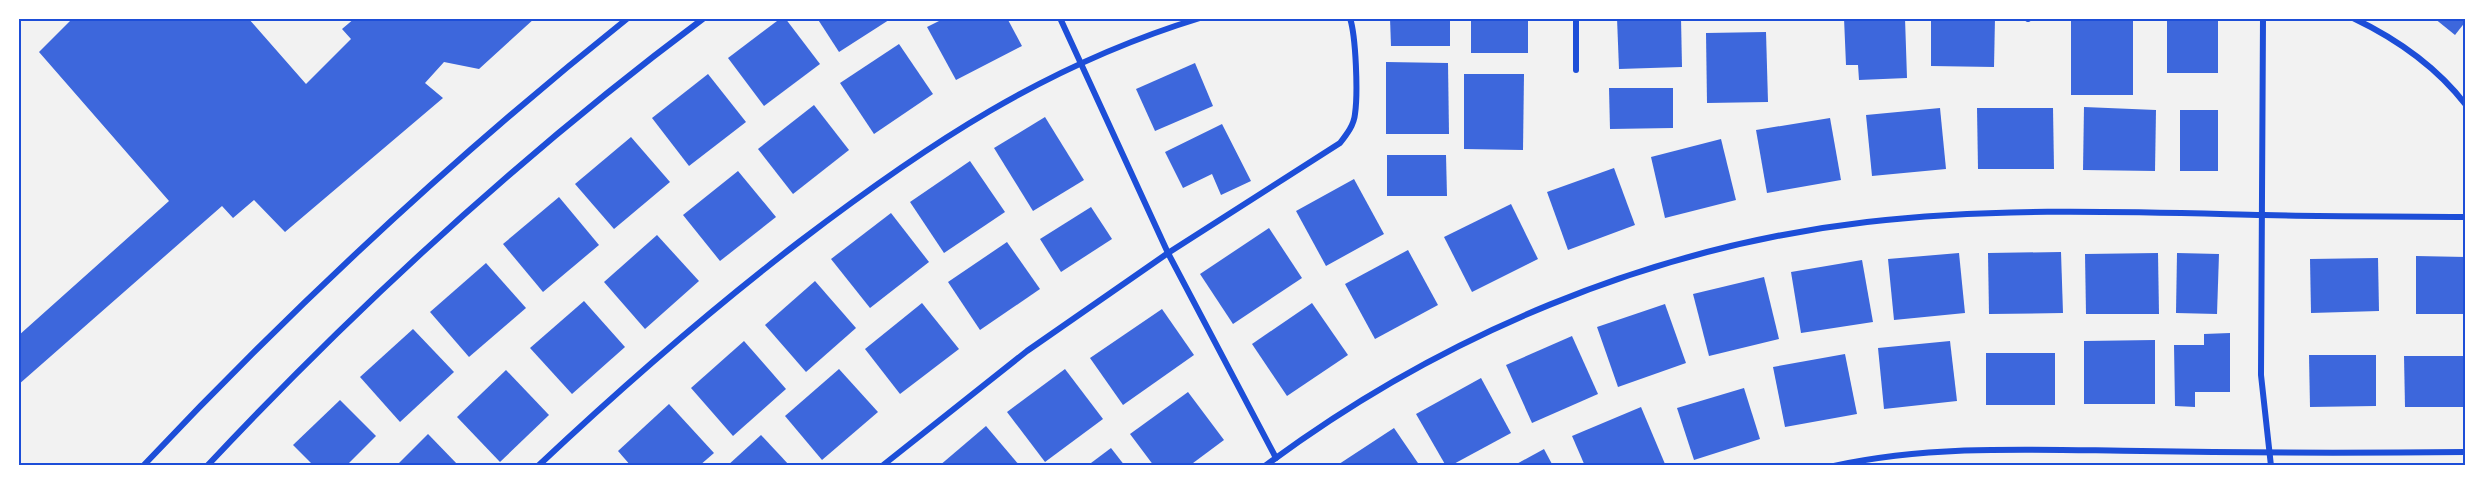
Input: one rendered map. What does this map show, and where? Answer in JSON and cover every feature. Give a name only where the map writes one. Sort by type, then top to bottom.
[{"type":"street","points":[[143,466],[271,333],[369,239],[500,123],[628,18]]},
{"type":"street","points":[[207,466],[284,386],[462,218],[606,94],[704,18]]},
{"type":"street","points":[[1060,18],[1168,253],[1276,458]]},
{"type":"street","points":[[538,466],[701,321],[849,204],[954,131],[1033,86],[1080,64],[1145,35],[1200,18]]},
{"type":"street","points":[[882,466],[1028,351],[1168,253],[1329,152],[1348,133],[1355,114],[1354,39],[1350,18]]},
{"type":"street","points":[[1576,18],[1576,70]]},
{"type":"street","points":[[2263,18],[2261,375],[2271,466]]},
{"type":"street","points":[[2353,18],[2412,52],[2432,67],[2466,105]]},
{"type":"street","points":[[1265,466],[1398,379],[1488,332],[1634,273],[1723,248],[1823,229],[1911,218],[2025,213],[2207,212],[2262,215],[2466,216]]},
{"type":"street","points":[[1834,466],[1888,457],[1976,450],[2269,453],[2466,452]]},
{"type":"building","points":[[73,18],[248,18],[306,84],[351,39],[342,29],[355,18],[535,18],[479,69],[444,62],[425,83],[443,98],[285,232],[254,200],[233,218],[222,206],[18,385],[18,336],[169,201],[39,52]]},
{"type":"building","points":[[781,18],[785,18],[820,64],[764,106],[728,58]]},
{"type":"building","points":[[817,18],[892,18],[839,52]]},
{"type":"building","points":[[945,18],[1007,18],[1022,46],[956,80],[927,27]]},
{"type":"building","points":[[1390,18],[1450,18],[1450,46],[1391,46]]},
{"type":"building","points":[[1471,18],[1528,18],[1528,53],[1471,53]]},
{"type":"building","points":[[1617,18],[1681,18],[1682,67],[1619,69]]},
{"type":"building","points":[[1844,18],[1905,18],[1907,78],[1859,80],[1858,65],[1846,65]]},
{"type":"building","points":[[1931,18],[1995,18],[1994,67],[1931,66]]},
{"type":"building","points":[[2071,18],[2133,18],[2133,95],[2071,95]]},
{"type":"building","points":[[2167,18],[2218,18],[2218,73],[2167,73]]},
{"type":"building","points":[[2434,18],[2466,18],[2466,21],[2455,35]]},
{"type":"building","points":[[1766,32],[1768,102],[1707,103],[1706,33]]},
{"type":"building","points":[[899,44],[933,94],[874,134],[840,83]]},
{"type":"building","points":[[1386,62],[1448,63],[1449,134],[1386,134]]},
{"type":"building","points":[[1195,63],[1213,106],[1155,131],[1136,89]]},
{"type":"building","points":[[708,74],[746,122],[689,166],[652,118]]},
{"type":"building","points":[[1464,74],[1524,74],[1523,150],[1464,149]]},
{"type":"building","points":[[1609,88],[1673,88],[1673,128],[1610,129]]},
{"type":"building","points":[[814,105],[849,150],[793,194],[758,149]]},
{"type":"building","points":[[2084,107],[2156,110],[2155,171],[2083,170]]},
{"type":"building","points":[[1940,108],[1946,169],[1872,176],[1866,115]]},
{"type":"building","points":[[1977,108],[2053,108],[2054,169],[1978,169]]},
{"type":"building","points":[[2180,110],[2218,110],[2218,171],[2180,171]]},
{"type":"building","points":[[1045,117],[1084,180],[1033,211],[994,148]]},
{"type":"building","points":[[1830,118],[1841,180],[1767,193],[1756,130]]},
{"type":"building","points":[[1222,124],[1251,181],[1221,195],[1212,174],[1183,188],[1165,152]]},
{"type":"building","points":[[631,137],[670,182],[614,229],[575,184]]},
{"type":"building","points":[[1721,139],[1736,200],[1665,218],[1651,157]]},
{"type":"building","points":[[1387,155],[1446,155],[1447,196],[1387,196]]},
{"type":"building","points":[[970,161],[1005,212],[944,253],[910,202]]},
{"type":"building","points":[[1614,168],[1635,225],[1568,250],[1547,192]]},
{"type":"building","points":[[738,171],[776,217],[720,261],[683,215]]},
{"type":"building","points":[[1354,179],[1384,234],[1326,266],[1296,211]]},
{"type":"building","points":[[559,197],[599,245],[543,292],[503,244]]},
{"type":"building","points":[[1511,204],[1538,259],[1472,292],[1444,237]]},
{"type":"building","points":[[1091,207],[1112,239],[1061,272],[1040,239]]},
{"type":"building","points":[[891,213],[929,262],[870,308],[831,259]]},
{"type":"building","points":[[1269,228],[1302,278],[1233,324],[1200,274]]},
{"type":"building","points":[[657,235],[699,281],[645,329],[604,282]]},
{"type":"building","points":[[1007,242],[1040,289],[980,330],[948,282]]},
{"type":"building","points":[[1408,250],[1438,305],[1375,339],[1345,284]]},
{"type":"building","points":[[2061,252],[2063,313],[1989,314],[1988,253]]},
{"type":"building","points":[[1959,253],[1965,313],[1894,320],[1888,259]]},
{"type":"building","points":[[2158,253],[2159,314],[2086,314],[2085,254]]},
{"type":"building","points":[[2177,253],[2219,254],[2217,314],[2176,313]]},
{"type":"building","points":[[2416,256],[2466,257],[2466,314],[2416,314]]},
{"type":"building","points":[[2378,258],[2379,311],[2311,313],[2310,259]]},
{"type":"building","points":[[1862,260],[1873,322],[1801,333],[1791,272]]},
{"type":"building","points":[[486,263],[526,308],[469,357],[430,312]]},
{"type":"building","points":[[1764,277],[1779,339],[1709,356],[1693,294]]},
{"type":"building","points":[[815,281],[856,328],[806,372],[765,325]]},
{"type":"building","points":[[584,301],[625,347],[572,394],[530,348]]},
{"type":"building","points":[[922,303],[959,349],[900,394],[865,349]]},
{"type":"building","points":[[1312,303],[1348,355],[1287,396],[1252,344]]},
{"type":"building","points":[[1665,304],[1686,363],[1618,387],[1597,327]]},
{"type":"building","points":[[1162,309],[1194,355],[1123,405],[1090,358]]},
{"type":"building","points":[[413,329],[454,372],[400,422],[360,377]]},
{"type":"building","points":[[2230,333],[2230,392],[2195,392],[2195,407],[2175,406],[2174,345],[2204,345],[2204,334]]},
{"type":"building","points":[[1572,336],[1598,394],[1532,423],[1506,365]]},
{"type":"building","points":[[2155,340],[2155,404],[2084,404],[2084,341]]},
{"type":"building","points":[[744,341],[786,389],[733,436],[691,388]]},
{"type":"building","points":[[1950,341],[1957,401],[1884,409],[1878,348]]},
{"type":"building","points":[[1986,353],[2055,353],[2055,405],[1986,405]]},
{"type":"building","points":[[1845,354],[1857,414],[1785,427],[1773,367]]},
{"type":"building","points":[[2309,355],[2376,355],[2376,406],[2310,407]]},
{"type":"building","points":[[2404,356],[2466,356],[2466,407],[2405,407]]},
{"type":"building","points":[[839,369],[878,412],[822,460],[785,416]]},
{"type":"building","points":[[1065,369],[1103,419],[1045,462],[1007,412]]},
{"type":"building","points":[[506,370],[549,415],[500,462],[457,417]]},
{"type":"building","points":[[1481,378],[1511,433],[1450,466],[1446,466],[1416,414]]},
{"type":"building","points":[[1744,388],[1760,439],[1694,460],[1677,408]]},
{"type":"building","points":[[1188,392],[1224,440],[1189,466],[1154,466],[1130,434]]},
{"type":"building","points":[[340,400],[376,436],[346,466],[314,466],[293,445]]},
{"type":"building","points":[[669,404],[714,453],[699,466],[631,466],[618,451]]},
{"type":"building","points":[[1641,407],[1665,464],[1659,466],[1585,466],[1572,436]]},
{"type":"building","points":[[986,426],[1020,466],[939,466]]},
{"type":"building","points":[[1394,428],[1420,466],[1336,466]]},
{"type":"building","points":[[428,434],[459,466],[396,466]]},
{"type":"building","points":[[761,435],[790,466],[727,466]]},
{"type":"building","points":[[1111,448],[1125,466],[1087,466]]},
{"type":"building","points":[[1544,449],[1553,466],[1513,466]]}]
